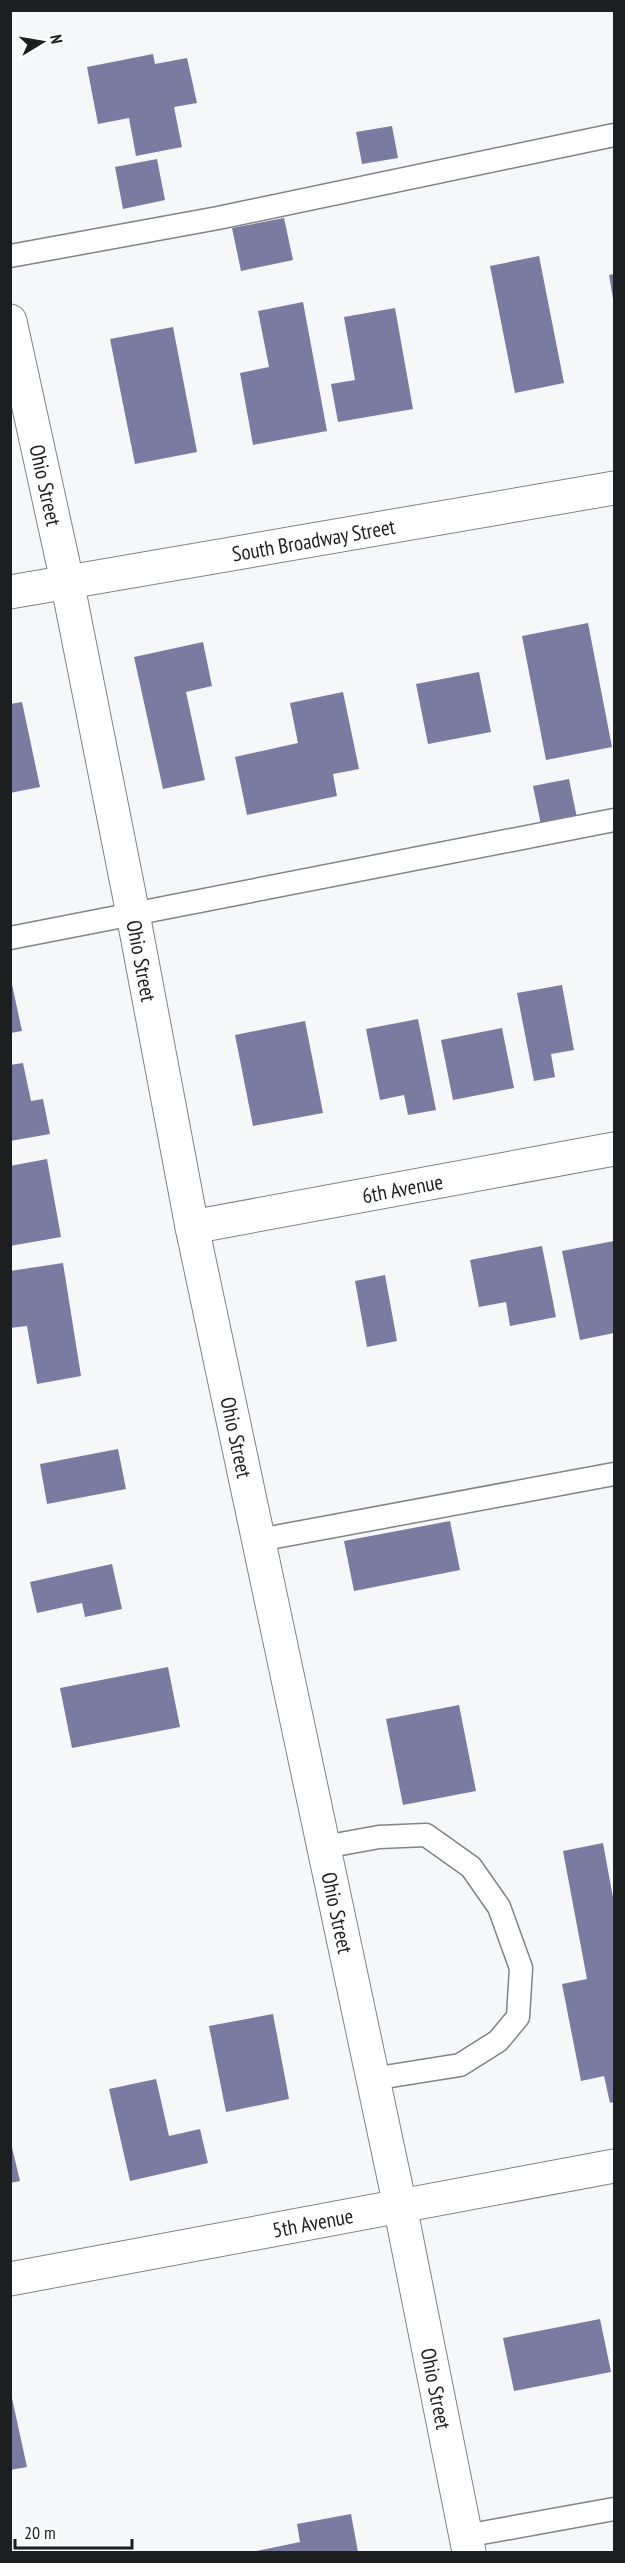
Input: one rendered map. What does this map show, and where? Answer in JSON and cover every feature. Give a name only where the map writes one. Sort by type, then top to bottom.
[{"type":"street","name":"Ohio Street","points":[[10,321],[67,581],[134,914],[192,1227],[400,2206],[467,2544]]},
{"type":"street","name":"South Broadway Street","points":[[10,592],[615,488]]},
{"type":"street","name":"6th Avenue","points":[[192,1227],[615,1149]]},
{"type":"street","name":"5th Avenue","points":[[10,2279],[615,2166]]},
{"type":"lane","points":[[10,256],[218,218],[615,135]]},
{"type":"lane","points":[[10,938],[615,820]]},
{"type":"lane","points":[[259,1540],[615,1474]]},
{"type":"lane","points":[[324,1847],[380,1837],[426,1835],[471,1867],[499,1906],[521,1968],[518,2017],[498,2041],[460,2065],[372,2079]]},
{"type":"lane","points":[[467,2544],[615,2509]]},
{"type":"building","points":[[153,54],[155,64],[187,58],[197,103],[174,107],[182,147],[136,156],[129,118],[98,124],[87,67]]},
{"type":"building","points":[[392,126],[398,158],[362,164],[356,132]]},
{"type":"building","points":[[157,159],[165,200],[123,209],[115,167]]},
{"type":"building","points":[[284,218],[293,260],[241,271],[232,228]]},
{"type":"building","points":[[539,256],[564,383],[515,393],[490,266]]},
{"type":"building","points":[[614,274],[614,299],[613,299],[609,275]]},
{"type":"building","points":[[303,302],[327,431],[253,445],[240,373],[269,367],[258,311]]},
{"type":"building","points":[[395,308],[413,409],[338,422],[331,384],[355,380],[344,317]]},
{"type":"building","points":[[173,327],[197,452],[135,464],[110,339]]},
{"type":"building","points":[[588,623],[612,747],[546,760],[522,636]]},
{"type":"building","points":[[203,642],[212,686],[186,692],[205,780],[163,789],[134,657]]},
{"type":"building","points":[[479,672],[491,732],[428,744],[416,684]]},
{"type":"building","points":[[343,692],[359,769],[333,774],[337,796],[247,815],[235,757],[298,743],[290,703]]},
{"type":"building","points":[[22,702],[40,787],[10,793],[10,704]]},
{"type":"building","points":[[569,779],[577,818],[541,825],[533,786]]},
{"type":"building","points":[[10,975],[22,1031],[10,1033]]},
{"type":"building","points":[[562,985],[574,1050],[551,1054],[555,1077],[534,1081],[517,993]]},
{"type":"building","points":[[418,1019],[436,1110],[408,1115],[404,1095],[380,1100],[366,1029]]},
{"type":"building","points":[[305,1021],[323,1113],[253,1126],[235,1035]]},
{"type":"building","points":[[502,1028],[514,1088],[453,1100],[441,1040]]},
{"type":"building","points":[[23,1063],[31,1101],[43,1099],[50,1134],[10,1141],[10,1065]]},
{"type":"building","points":[[47,1159],[61,1237],[10,1246],[10,1166]]},
{"type":"building","points":[[614,1241],[614,1333],[580,1340],[562,1251]]},
{"type":"building","points":[[542,1246],[556,1317],[510,1326],[506,1302],[479,1307],[470,1260]]},
{"type":"building","points":[[63,1263],[81,1376],[37,1384],[27,1326],[10,1328],[10,1271]]},
{"type":"building","points":[[385,1275],[397,1341],[367,1347],[355,1281]]},
{"type":"building","points":[[118,1449],[126,1489],[47,1504],[40,1464]]},
{"type":"building","points":[[450,1521],[460,1570],[354,1591],[344,1541]]},
{"type":"building","points":[[112,1564],[122,1609],[85,1617],[82,1603],[37,1613],[30,1582]]},
{"type":"building","points":[[168,1667],[180,1727],[72,1748],[60,1688]]},
{"type":"building","points":[[459,1705],[476,1791],[403,1805],[386,1719]]},
{"type":"building","points":[[603,1843],[614,1903],[614,2102],[610,2103],[604,2076],[581,2081],[562,1984],[587,1979],[563,1851]]},
{"type":"building","points":[[273,2014],[289,2099],[226,2112],[209,2026]]},
{"type":"building","points":[[156,2079],[169,2136],[200,2129],[208,2163],[130,2181],[109,2089]]},
{"type":"building","points":[[10,2139],[20,2181],[10,2183]]},
{"type":"building","points":[[600,2319],[611,2372],[514,2391],[503,2338]]},
{"type":"building","points":[[10,2389],[27,2467],[10,2470]]},
{"type":"building","points":[[351,2514],[358,2552],[251,2552],[300,2542],[297,2524]]}]
